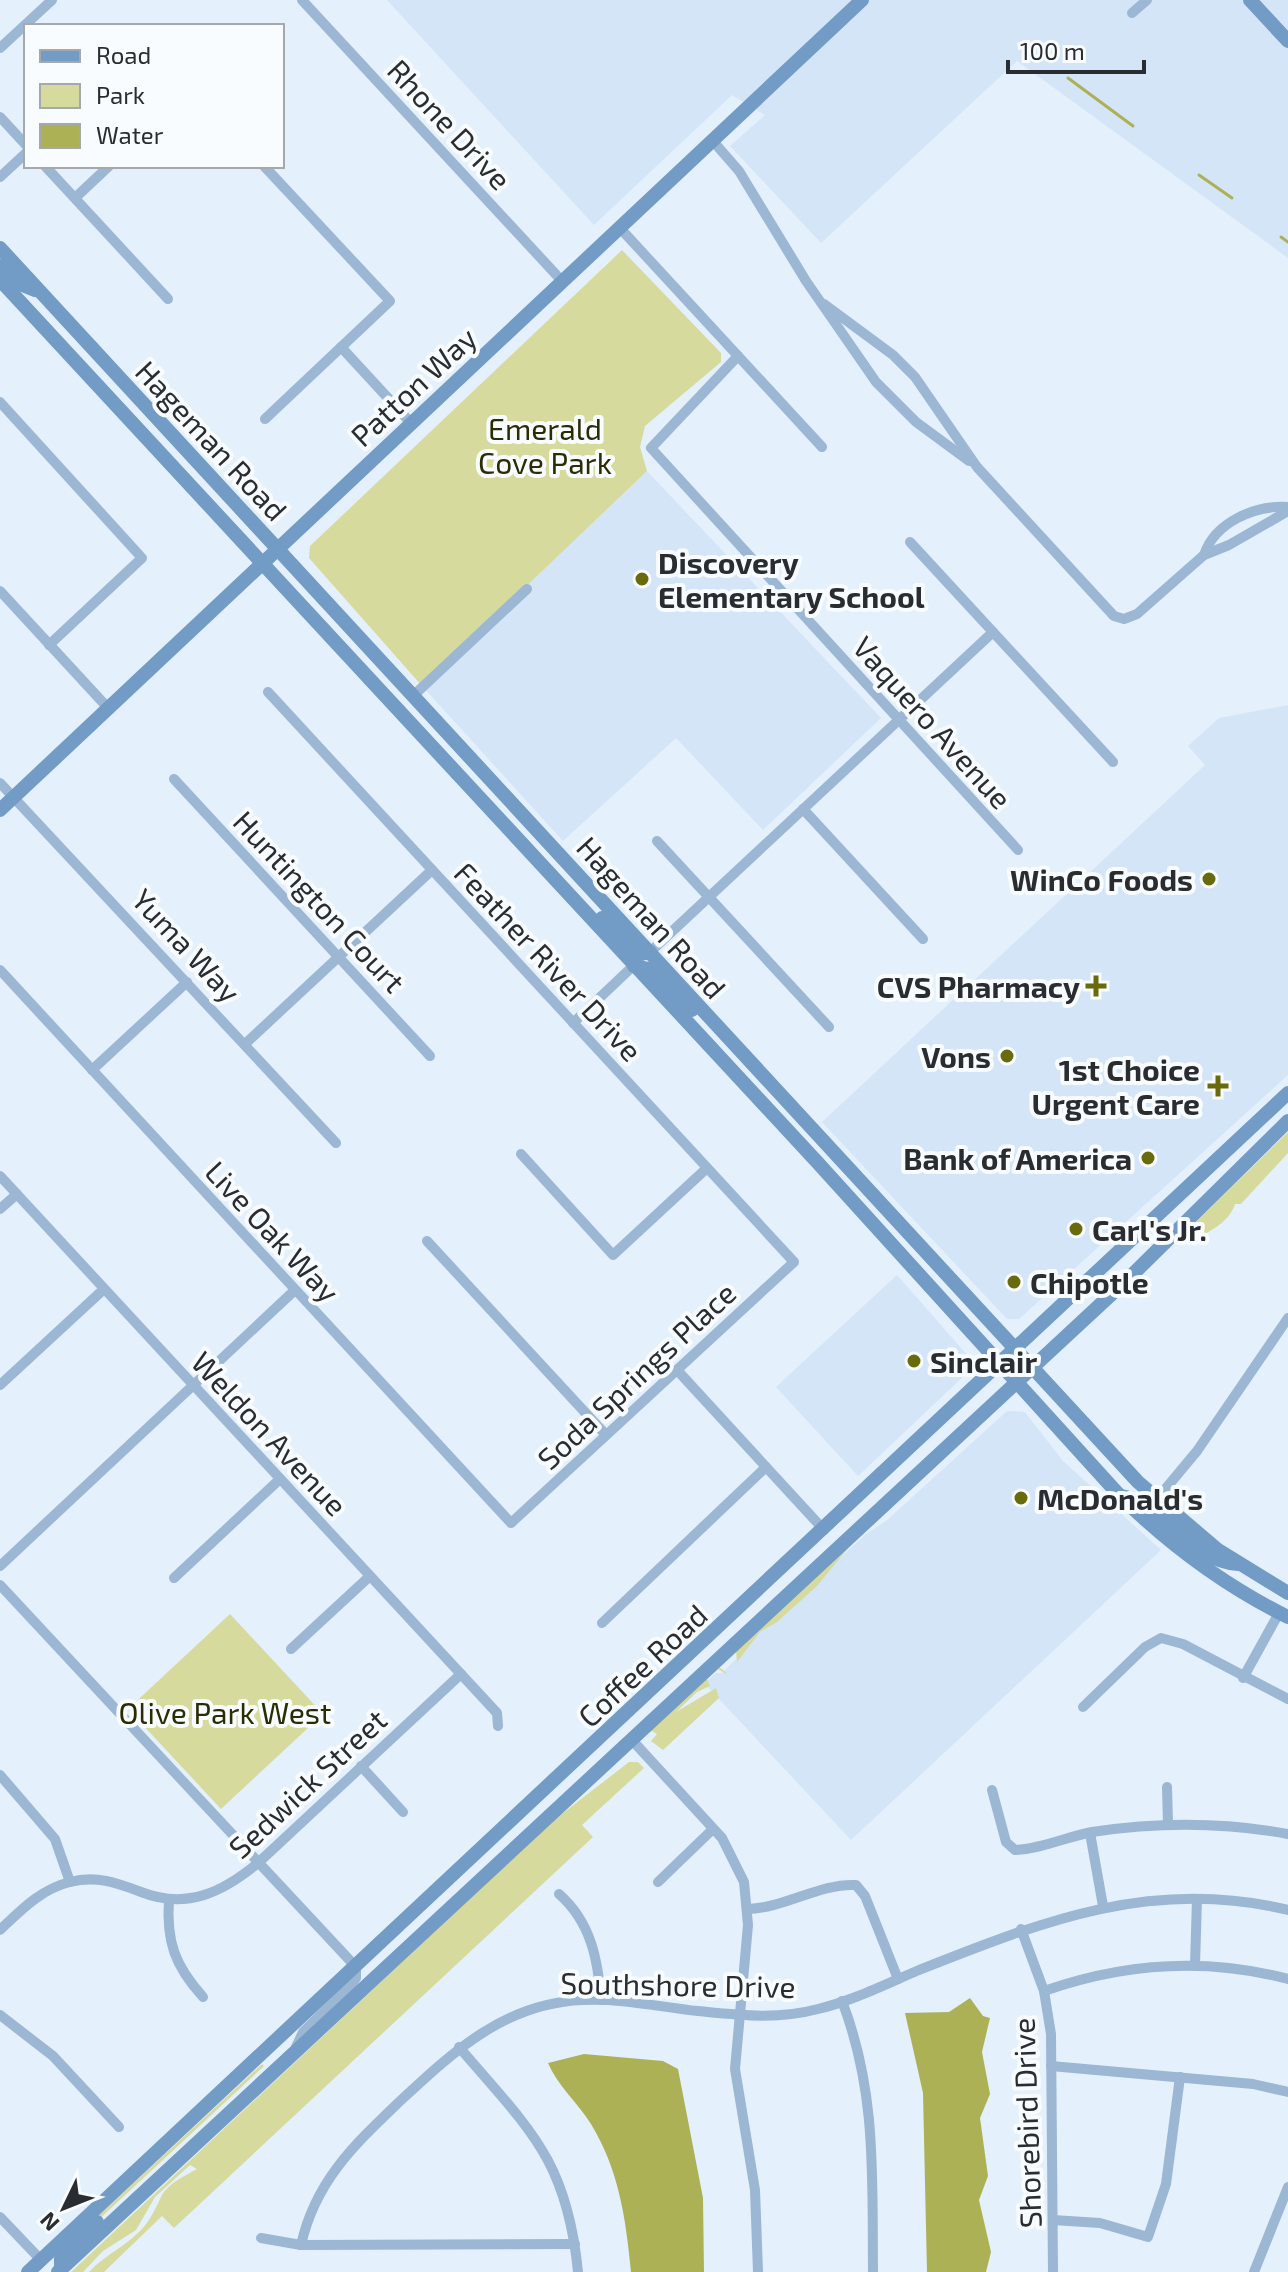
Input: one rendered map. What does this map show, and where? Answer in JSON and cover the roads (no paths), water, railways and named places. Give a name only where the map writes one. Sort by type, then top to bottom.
[{"type":"main road","name":"Patton Way","points":[[0,810],[862,0]]},
{"type":"main road","points":[[1250,0],[1288,41]]},
{"type":"main road","name":"Hageman Road","points":[[0,248],[721,1032],[1157,1499],[1239,1564],[1288,1593]]},
{"type":"main road","points":[[0,266],[15,282],[39,291]]},
{"type":"main road","name":"Hageman Road","points":[[0,280],[818,1163],[1120,1496],[1167,1538],[1285,1615]]},
{"type":"main road","points":[[575,901],[595,910],[637,955],[650,952]]},
{"type":"main road","points":[[633,966],[649,969],[686,1006],[721,1032]]},
{"type":"main road","name":"Coffee Road","points":[[28,2272],[40,2266],[108,2198],[1288,1093]]},
{"type":"main road","name":"Coffee Road","points":[[60,2271],[1033,1367],[1288,1121]]},
{"type":"main road","points":[[818,1163],[842,1178],[884,1221],[900,1222]]},
{"type":"main road","points":[[1120,1496],[1143,1502],[1217,1562],[1239,1564]]},
{"type":"main road","points":[[720,1655],[718,1648],[723,1639],[779,1585],[780,1571]]},
{"type":"main road","points":[[60,2271],[61,2258],[67,2250],[107,2211],[108,2198]]},
{"type":"street","points":[[26,24],[52,0]]},
{"type":"street","name":"Rhone Drive","points":[[302,0],[562,281]]},
{"type":"street","points":[[1132,13],[1147,0]]},
{"type":"street","points":[[0,48],[24,26]]},
{"type":"street","points":[[0,117],[24,143]]},
{"type":"street","points":[[712,140],[739,171],[806,281],[893,403],[977,467]]},
{"type":"street","points":[[0,177],[24,155]]},
{"type":"street","points":[[47,168],[168,299]]},
{"type":"street","points":[[75,198],[107,168]]},
{"type":"street","points":[[265,419],[390,301],[266,168]]},
{"type":"street","points":[[619,227],[822,447]]},
{"type":"street","points":[[824,304],[893,355],[915,377],[977,467],[1114,616],[1124,619],[1137,614],[1204,555],[1229,545],[1288,509]]},
{"type":"street","points":[[341,347],[411,423]]},
{"type":"street","name":"Vaquero Avenue","points":[[738,356],[651,448],[1018,850]]},
{"type":"street","points":[[0,402],[142,558],[49,645]]},
{"type":"street","points":[[1204,555],[1207,545],[1226,525],[1248,512],[1288,509]]},
{"type":"street","points":[[910,542],[1113,762]]},
{"type":"street","points":[[413,696],[527,589]]},
{"type":"street","points":[[0,591],[108,708]]},
{"type":"street","points":[[650,952],[993,632]]},
{"type":"street","name":"Feather River Drive","points":[[268,692],[794,1262]]},
{"type":"street","name":"Huntington Court","points":[[174,779],[430,1056]]},
{"type":"street","name":"Yuma Way","points":[[0,783],[336,1143]]},
{"type":"street","points":[[803,809],[923,939]]},
{"type":"street","points":[[657,841],[829,1027]]},
{"type":"street","points":[[245,1044],[432,870]]},
{"type":"street","points":[[573,1023],[633,966]]},
{"type":"street","name":"Live Oak Way","points":[[0,970],[511,1523]]},
{"type":"street","points":[[92,1070],[187,982]]},
{"type":"street","points":[[521,1154],[613,1255],[707,1168]]},
{"type":"street","name":"Weldon Avenue","points":[[0,1176],[497,1713],[498,1726]]},
{"type":"street","points":[[0,1209],[17,1194]]},
{"type":"street","points":[[427,1241],[606,1435]]},
{"type":"street","name":"Soda Springs Place","points":[[511,1523],[794,1262]]},
{"type":"street","points":[[0,1385],[104,1289]]},
{"type":"street","points":[[0,1566],[195,1387],[295,1290]]},
{"type":"street","points":[[1157,1499],[1197,1451],[1288,1318]]},
{"type":"street","points":[[677,1370],[824,1530]]},
{"type":"street","points":[[602,1623],[766,1467]]},
{"type":"street","points":[[174,1578],[280,1479]]},
{"type":"street","points":[[291,1649],[370,1576]]},
{"type":"street","points":[[0,1585],[356,1967],[356,1978],[352,1984],[303,2032],[294,2052]]},
{"type":"street","points":[[1243,1678],[1285,1615]]},
{"type":"street","points":[[1083,1707],[1145,1647],[1161,1638],[1183,1644],[1288,1699]]},
{"type":"street","name":"Sedwick Street","points":[[0,1930],[41,1894],[70,1882],[110,1881],[169,1899],[213,1894],[258,1863],[461,1674]]},
{"type":"street","points":[[631,1739],[713,1829],[739,1867],[748,1909],[735,2069],[755,2190],[758,2272]]},
{"type":"street","points":[[361,1766],[403,1812]]},
{"type":"street","points":[[0,1775],[55,1839],[70,1882]]},
{"type":"street","points":[[1167,1787],[1168,1824]]},
{"type":"street","points":[[992,1790],[1006,1842],[1015,1850],[1090,1833],[1168,1824],[1241,1827],[1288,1834]]},
{"type":"street","points":[[658,1882],[713,1829]]},
{"type":"street","points":[[1090,1833],[1103,1906]]},
{"type":"street","points":[[748,1909],[774,1907],[843,1884],[856,1885],[865,1896],[898,1979]]},
{"type":"street","points":[[559,1894],[572,1906],[586,1929],[595,1957],[601,2000]]},
{"type":"street","points":[[169,1899],[167,1927],[173,1955],[203,1997]]},
{"type":"street","points":[[1195,1965],[1197,1899]]},
{"type":"street","name":"Southshore Drive","points":[[301,2245],[316,2198],[338,2162],[459,2047],[519,2012],[561,2002],[601,2000],[739,2015],[800,2013],[842,2001],[1021,1929],[1103,1906],[1197,1899],[1288,1910]]},
{"type":"street","name":"Shorebird Drive","points":[[1021,1929],[1044,1991],[1051,2066],[1053,2272]]},
{"type":"street","points":[[1044,1991],[1121,1970],[1195,1965],[1240,1968],[1288,1979]]},
{"type":"street","points":[[842,2001],[861,2057],[870,2108],[873,2272]]},
{"type":"street","points":[[0,2015],[53,2056],[119,2127]]},
{"type":"street","points":[[459,2047],[546,2153],[564,2191],[578,2272]]},
{"type":"street","points":[[1051,2066],[1253,2084],[1288,2092]]},
{"type":"street","points":[[1053,2220],[1100,2223],[1148,2237],[1166,2184],[1180,2077]]},
{"type":"street","points":[[1254,2272],[1288,2187]]},
{"type":"street","points":[[0,2217],[40,2266]]},
{"type":"street","points":[[261,2238],[301,2245],[575,2244]]},
{"type":"water","points":[[970,1998],[983,2016],[990,2018],[982,2052],[990,2094],[980,2118],[988,2176],[979,2200],[991,2252],[986,2272],[927,2272],[923,2093],[905,2013],[949,2012]]},
{"type":"water","points":[[584,2054],[663,2061],[678,2069],[703,2198],[704,2272],[631,2272],[624,2214],[615,2177],[601,2141],[548,2063]]},
{"type":"waterway","points":[[1068,78],[1133,126]]},
{"type":"waterway","points":[[1199,175],[1232,198]]},
{"type":"waterway","points":[[1281,237],[1288,242]]},
{"type":"place","name":"Discovery Elementary School","points":[[642,579]]},
{"type":"place","name":"WinCo Foods","points":[[1209,879]]},
{"type":"place","name":"CVS Pharmacy","points":[[1096,986]]},
{"type":"place","name":"Vons","points":[[1007,1056]]},
{"type":"place","name":"1st Choice Urgent Care","points":[[1218,1086]]},
{"type":"place","name":"Bank of America","points":[[1148,1158]]},
{"type":"place","name":"Carl's Jr.","points":[[1076,1229]]},
{"type":"place","name":"Chipotle","points":[[1014,1282]]},
{"type":"place","name":"Sinclair","points":[[914,1361]]},
{"type":"place","name":"McDonald's","points":[[1021,1498]]},
{"type":"park label","name":"Emerald Cove Park","points":[[545,445]]},
{"type":"park label","name":"Olive Park West","points":[[225,1712]]}]
